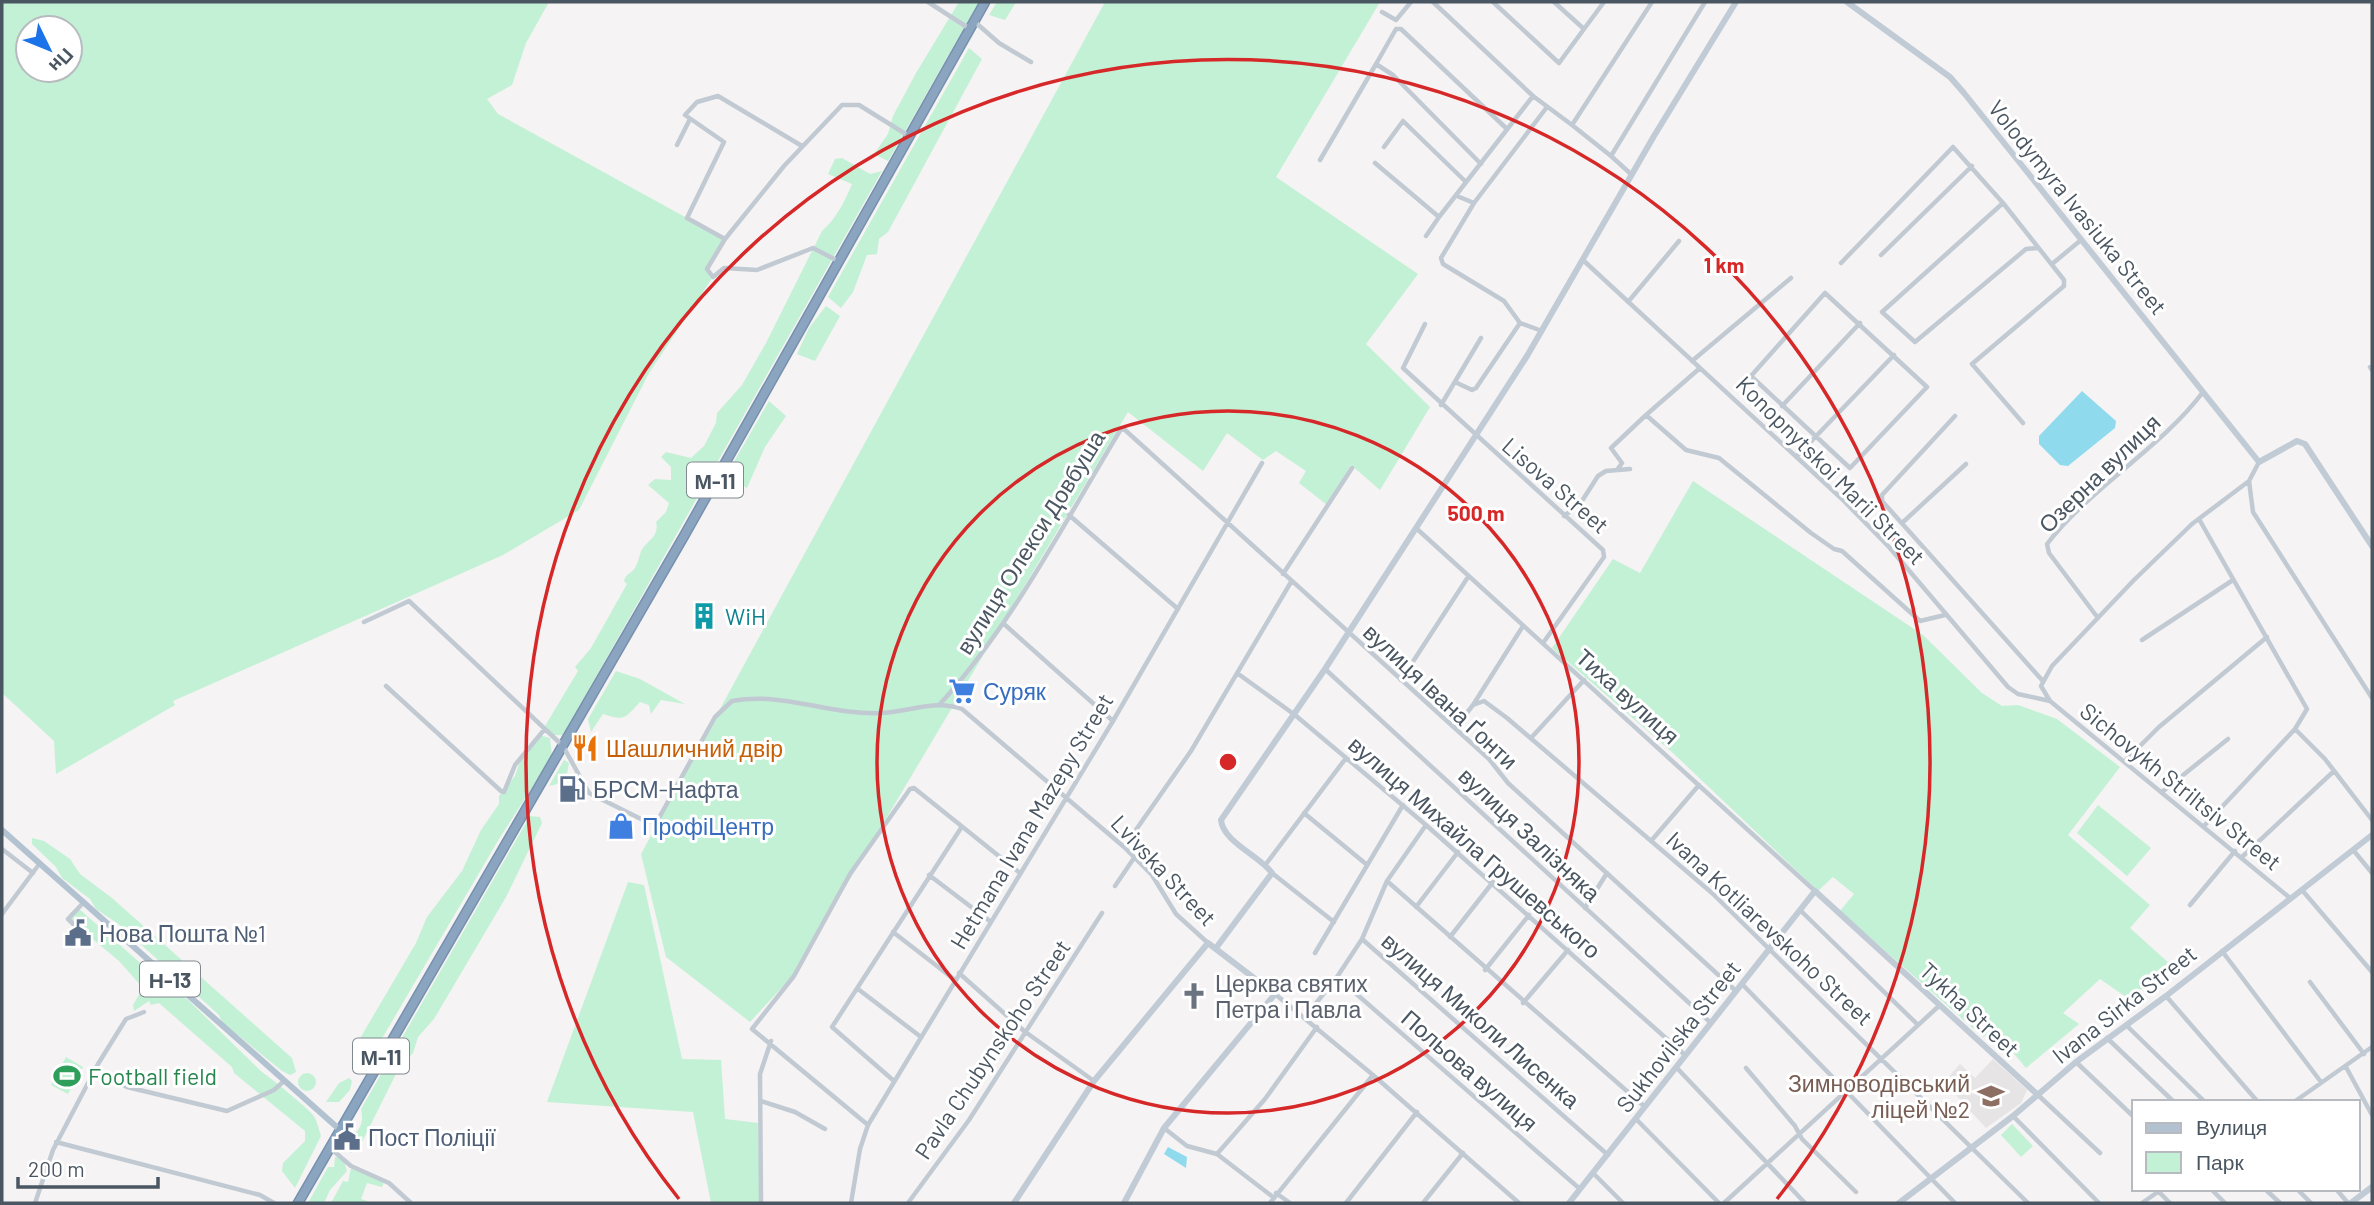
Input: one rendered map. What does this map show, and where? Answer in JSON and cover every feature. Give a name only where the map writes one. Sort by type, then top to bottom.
[{"type":"highway","name":"М-11","points":[[298,1203],[564,746],[985,2]]},
{"type":"main road","name":"Н-13","points":[[2,830],[339,1129]]},
{"type":"street","points":[[928,2],[972,25],[1031,62]]},
{"type":"street","points":[[1382,12],[1396,20],[1411,2]]},
{"type":"street","points":[[1433,2],[1533,96],[1632,175]]},
{"type":"street","points":[[1493,2],[1559,63],[1604,2]]},
{"type":"street","points":[[1554,2],[1584,29]]},
{"type":"street","points":[[1572,125],[1652,2]]},
{"type":"street","points":[[1611,156],[1705,2]]},
{"type":"street","points":[[1334,922],[1233,839],[1222,826],[1221,820],[1295,715],[1542,331],[1632,175],[1737,2]]},
{"type":"street","name":"Volodymyra Ivasiuka Street","points":[[1847,2],[1950,78],[2258,460]]},
{"type":"street","points":[[1320,160],[1396,29],[1401,29],[1507,128]]},
{"type":"street","points":[[1376,64],[1393,75],[1481,164]]},
{"type":"street","points":[[725,239],[687,218],[724,142],[685,116],[686,112],[697,102],[718,96],[802,146]]},
{"type":"street","points":[[1426,236],[1533,96]]},
{"type":"street","points":[[839,262],[813,248],[757,270],[724,268],[713,277],[707,269],[725,239],[802,146],[842,105],[853,103],[909,136]]},
{"type":"street","points":[[1542,331],[1520,323],[1504,301],[1441,261],[1474,203],[1547,107]]},
{"type":"street","points":[[677,145],[690,119]]},
{"type":"street","points":[[1384,146],[1402,121],[1466,182]]},
{"type":"street","points":[[1841,263],[1952,147],[1972,166],[2064,278],[2064,286],[1972,364],[2023,424]]},
{"type":"street","points":[[1375,163],[1439,217]]},
{"type":"street","points":[[1881,255],[1972,166]]},
{"type":"street","points":[[1457,196],[1474,203]]},
{"type":"street","points":[[2003,203],[1884,309],[1883,314],[1913,342],[1917,341],[2026,249],[2038,248]]},
{"type":"street","points":[[2052,264],[2081,240]]},
{"type":"street","points":[[1628,302],[1679,241]]},
{"type":"street","name":"Konopnytskoi Marii Street","points":[[1584,261],[1797,456],[1889,547],[2008,687],[2018,694],[2050,701]]},
{"type":"street","points":[[1691,361],[1791,278]]},
{"type":"street","points":[[1822,293],[1831,296],[1860,323],[1927,389],[1850,468],[1751,376],[1751,372],[1822,293]]},
{"type":"street","points":[[1455,382],[1472,390],[1476,388],[1520,323]]},
{"type":"street","points":[[1782,405],[1860,323]]},
{"type":"street","name":"Lisova Street","points":[[1425,324],[1403,368],[1603,550],[1604,557],[1578,590],[1543,643]]},
{"type":"street","points":[[1441,405],[1481,338]]},
{"type":"street","points":[[1797,456],[1894,355]]},
{"type":"street","points":[[1617,470],[1622,463],[1611,448],[1699,368]]},
{"type":"street","name":"Озерна вулиця","points":[[2097,617],[2049,553],[2048,544],[2157,438],[2188,412],[2204,391]]},
{"type":"street","points":[[1646,415],[1686,450],[1719,458],[1811,533],[1833,549],[1842,551],[1920,621],[1945,615]]},
{"type":"street","points":[[1955,416],[1881,497],[2042,680]]},
{"type":"street","name":"вулиця Олекси Довбуша","points":[[940,704],[976,663],[1004,624],[1121,429]]},
{"type":"street","name":"вулиця Івана Ґонти","points":[[1121,429],[1455,728],[1497,767],[1508,783],[1736,991]]},
{"type":"street","points":[[2050,701],[2041,686],[2042,680],[2097,617],[2172,542],[2249,481],[2258,460],[2297,441],[2302,442],[2372,546]]},
{"type":"street","name":"Hetmana Ivana Mazepy Street","points":[[851,1203],[860,1149],[868,1125],[1113,722],[1229,525],[1262,463]]},
{"type":"street","points":[[1902,523],[1966,464]]},
{"type":"street","points":[[1283,574],[1352,468]]},
{"type":"street","points":[[1564,516],[1580,504],[1598,476],[1606,471],[1630,469]]},
{"type":"street","points":[[2249,481],[2253,512],[2372,698]]},
{"type":"street","points":[[1069,515],[1178,609]]},
{"type":"street","points":[[2199,519],[2307,709],[2295,729],[2204,825]]},
{"type":"street","name":"Тиха вулиця","points":[[1416,528],[1815,891]]},
{"type":"street","points":[[1401,680],[1468,577]]},
{"type":"street","points":[[2142,640],[2233,580]]},
{"type":"street","points":[[1124,847],[1191,751],[1291,582]]},
{"type":"street","points":[[363,622],[409,601],[564,746],[589,793],[645,821],[654,821],[715,717],[732,701],[761,699],[860,713],[884,713],[940,704]]},
{"type":"street","points":[[1004,624],[1113,722]]},
{"type":"street","points":[[1455,728],[1473,705],[1523,626]]},
{"type":"street","points":[[2126,761],[2159,727],[2267,637]]},
{"type":"street","name":"вулиця Залізняка","points":[[1325,669],[1712,1024]]},
{"type":"street","name":"вулиця Михайла Грушевського","points":[[1237,673],[1295,715],[1403,805],[1685,1055]]},
{"type":"street","points":[[1531,738],[1584,680]]},
{"type":"street","points":[[386,685],[500,791],[504,792],[515,765],[544,730]]},
{"type":"street","name":"Ivana Kotliarevskoho Street","points":[[1473,705],[1484,701],[1712,893],[1973,1146],[2028,1203]]},
{"type":"street","name":"Sichovykh Striltsiv Street","points":[[2050,701],[2290,898]]},
{"type":"street","name":"Lvivska Street","points":[[940,704],[962,709],[972,716],[1068,797],[1152,874],[1176,914],[1317,1027],[1520,1203]]},
{"type":"street","points":[[2295,729],[2334,771],[2372,820]]},
{"type":"street","points":[[2162,792],[2228,739]]},
{"type":"street","points":[[1266,864],[1346,758]]},
{"type":"street","points":[[2242,857],[2334,771]]},
{"type":"street","points":[[1651,841],[1699,785]]},
{"type":"street","points":[[868,1125],[771,1041],[752,1028],[794,976],[850,874],[910,789],[914,788],[1020,873]]},
{"type":"street","points":[[1315,953],[1403,805]]},
{"type":"street","points":[[1304,813],[1366,864]]},
{"type":"street","points":[[1305,1017],[1338,977],[1362,939],[1387,881],[1426,825]]},
{"type":"street","points":[[894,1081],[832,1029],[961,828]]},
{"type":"street","name":"Ivana Sirka Street","points":[[1899,1203],[2013,1116],[2076,1062],[2166,996],[2372,835]]},
{"type":"street","points":[[2,849],[33,873]]},
{"type":"street","points":[[2190,905],[2235,851]]},
{"type":"street","points":[[2354,851],[2372,873]]},
{"type":"street","points":[[1416,907],[1458,852]]},
{"type":"street","points":[[1115,886],[1134,858]]},
{"type":"street","points":[[2,914],[40,863]]},
{"type":"street","points":[[1216,948],[1272,873]]},
{"type":"street","points":[[1585,908],[1607,873]]},
{"type":"street","points":[[929,875],[991,922]]},
{"type":"street","points":[[1387,881],[1485,970],[1644,1106]]},
{"type":"street","points":[[1450,937],[1493,882]]},
{"type":"street","points":[[2302,890],[2372,972]]},
{"type":"street","name":"Sukhovilska Street","points":[[1569,1203],[1815,891]]},
{"type":"street","name":"Tykha Street","points":[[1815,891],[2100,1153]]},
{"type":"street","points":[[84,902],[68,919],[89,939]]},
{"type":"street","points":[[1799,909],[1917,1024]]},
{"type":"street","name":"Pavla Chubynskoho Street","points":[[908,1203],[969,1120],[1102,913]]},
{"type":"street","points":[[1485,970],[1529,915]]},
{"type":"street","points":[[893,932],[955,980]]},
{"type":"street","name":"вулиця Миколи Лисенка","points":[[1362,939],[1608,1156]]},
{"type":"street","points":[[1014,1203],[1094,1081],[1209,943]]},
{"type":"street","points":[[1524,1003],[1569,950]]},
{"type":"street","points":[[2222,951],[2321,1082]]},
{"type":"street","points":[[959,973],[1024,1031],[1094,1081]]},
{"type":"street","name":"Польова вулиця","points":[[1338,977],[1580,1189]]},
{"type":"street","points":[[2310,982],[2364,1054]]},
{"type":"street","points":[[1742,984],[1955,1203]]},
{"type":"street","points":[[858,989],[921,1037]]},
{"type":"street","points":[[1124,1203],[1164,1128],[1275,994]]},
{"type":"street","points":[[2166,996],[2256,1100]]},
{"type":"street","points":[[1724,1203],[1940,1005]]},
{"type":"street","points":[[35,1203],[56,1142],[95,1069],[126,1019],[144,1012]]},
{"type":"street","points":[[2125,1025],[2203,1100]]},
{"type":"street","points":[[1217,1154],[1265,1099],[1317,1027]]},
{"type":"street","points":[[2107,1038],[2172,1100]]},
{"type":"street","points":[[761,1203],[762,1063],[771,1041]]},
{"type":"street","points":[[2297,1100],[2372,1047]]},
{"type":"street","points":[[2076,1062],[2132,1114]]},
{"type":"street","points":[[1676,1067],[1805,1203]]},
{"type":"street","points":[[2346,1067],[2372,1115]]},
{"type":"street","points":[[1746,1068],[1800,1135],[1856,1192]]},
{"type":"street","points":[[95,1069],[127,1087],[227,1111],[274,1090],[284,1081]]},
{"type":"street","points":[[1270,1203],[1373,1075]]},
{"type":"street","points":[[761,1101],[795,1112],[825,1129]]},
{"type":"street","points":[[1346,1203],[1417,1112]]},
{"type":"street","points":[[2013,1116],[2099,1203]]},
{"type":"street","points":[[1635,1118],[1718,1203]]},
{"type":"street","points":[[1164,1128],[1187,1146],[1217,1154],[1290,1203]]},
{"type":"street","points":[[56,1142],[260,1195],[274,1203]]},
{"type":"street","points":[[329,1147],[351,1166],[389,1183],[411,1203]]},
{"type":"street","points":[[1423,1203],[1463,1153]]},
{"type":"street","points":[[1594,1174],[1623,1203]]},
{"type":"street","points":[[2349,1203],[2372,1187]]},
{"type":"street","points":[[2142,1203],[2160,1191],[2170,1203]]},
{"type":"street","points":[[2267,1191],[2280,1203]]},
{"type":"shaded area","name":"Зимноводівський ліцей №2","points":[[1993,1059],[2027,1090],[2021,1103],[1986,1128],[1944,1082],[1960,1064],[1975,1078]]},
{"type":"green space","points":[[2,2],[549,2],[526,43],[512,85],[487,99],[498,114],[725,239],[707,269],[713,277],[649,373],[579,510],[503,555],[173,701],[175,705],[56,774],[54,741],[2,693]]},
{"type":"green space","points":[[959,2],[979,2],[888,161],[874,154],[888,134],[893,116],[916,73]]},
{"type":"green space","points":[[997,2],[1016,2],[1005,20],[989,15]]},
{"type":"green space","points":[[1105,2],[1380,2],[1276,177],[1418,274],[1366,344],[1430,407],[1380,490],[1351,465],[1327,505],[1299,483],[1306,471],[1276,451],[1263,460],[1227,433],[1203,471],[1128,412],[793,975],[750,1022],[666,957],[641,854]]},
{"type":"green space","points":[[969,48],[982,59],[888,232],[879,239],[877,254],[867,255],[853,292],[841,308],[828,297]]},
{"type":"green space","points":[[842,158],[870,174],[882,171],[563,735],[552,735],[545,726],[578,671],[575,667],[591,648],[627,584],[625,578],[635,568],[641,551],[655,535],[656,522],[666,512],[669,503],[648,485],[655,479],[671,480],[671,467],[661,457],[666,452],[691,458],[704,446],[716,423],[717,413],[742,385],[822,231],[836,215],[852,184],[828,174],[835,159]]},
{"type":"green space","points":[[826,306],[840,316],[815,361],[797,354],[809,328]]},
{"type":"green space","points":[[769,401],[786,416],[765,447],[747,488],[734,481],[728,472]]},
{"type":"green space","points":[[1693,481],[1923,635],[1982,693],[2002,706],[2018,705],[2057,719],[2120,767],[2068,835],[2150,905],[2130,928],[2171,965],[2129,999],[2100,979],[2063,1013],[2079,1024],[2026,1068],[1995,1031],[1983,1037],[1840,911],[1854,894],[1833,877],[1818,891],[1673,753],[1552,648],[1613,559],[1640,573]]},
{"type":"green space","points":[[616,671],[640,679],[685,704],[661,700],[651,714],[649,705],[640,702],[624,717],[603,714],[591,732],[588,719]]},
{"type":"green space","points":[[539,735],[550,738],[552,756],[499,839],[367,1064],[354,1053],[355,1047],[416,943],[427,917],[462,871],[481,830],[499,804],[499,796],[515,776],[522,755]]},
{"type":"green space","points":[[564,760],[569,763],[567,774],[564,773],[561,783],[549,786]]},
{"type":"green space","points":[[2098,805],[2151,848],[2127,876],[2077,833]]},
{"type":"green space","points":[[530,816],[540,817],[542,823],[506,897],[434,1019],[418,1037],[413,1053],[398,1070],[360,1146],[351,1153],[339,1148],[360,1127],[361,1109]]},
{"type":"green space","points":[[32,838],[44,841],[70,859],[80,874],[112,898],[292,1058],[296,1072],[290,1075],[282,1071],[222,1022],[219,1015],[117,923],[96,909],[90,899],[62,878],[56,867],[32,844]]},
{"type":"green space","points":[[628,882],[644,885],[682,1059],[721,1060],[725,1119],[758,1123],[760,1203],[711,1203],[693,1112],[547,1102]]},
{"type":"green space","points":[[78,908],[173,992],[187,999],[262,1072],[313,1115],[321,1136],[295,1188],[282,1171],[283,1163],[305,1141],[305,1131],[234,1073],[232,1067],[159,1003],[151,1005],[149,1001],[134,1011],[133,1005],[143,988],[119,961],[71,921],[70,913]]},
{"type":"green space","name":"Football field","points":[[66,1057],[83,1067],[68,1094],[51,1085]]},
{"type":"green space","points":[[303,1073],[311,1073],[316,1082],[314,1089],[303,1091],[298,1086],[298,1078]]},
{"type":"green space","points":[[349,1078],[352,1081],[350,1090],[339,1102],[326,1102],[339,1083]]},
{"type":"green space","points":[[2012,1124],[2033,1146],[2021,1157],[2001,1135]]},
{"type":"green space","points":[[335,1157],[343,1158],[347,1171],[330,1190],[324,1203],[308,1203],[328,1167],[334,1167]]},
{"type":"green space","points":[[351,1168],[384,1182],[382,1187],[367,1183],[361,1199],[373,1203],[331,1203],[343,1181],[348,1182]]},
{"type":"water","points":[[2082,391],[2116,421],[2115,428],[2068,466],[2060,465],[2039,444],[2039,436]]},
{"type":"water","points":[[1168,1147],[1187,1157],[1186,1168],[1164,1154]]},
{"type":"place","name":"WiH","points":[[704,616]]},
{"type":"place","name":"Суряк","points":[[962,691]]},
{"type":"place","name":"Шашличний двір","points":[[585,748]]},
{"type":"place","name":"БРСМ-Нафта","points":[[572,789]]},
{"type":"place","name":"ПрофіЦентр","points":[[621,826]]},
{"type":"place","name":"Нова Пошта №1","points":[[78,933]]},
{"type":"place","name":"Церква святих Петра і Павла","points":[[1194,996]]},
{"type":"place","name":"Football field","points":[[67,1076]]},
{"type":"place","name":"Зимноводівський ліцей №2","points":[[1991,1096]]},
{"type":"place","name":"Пост Поліції","points":[[347,1137]]}]
